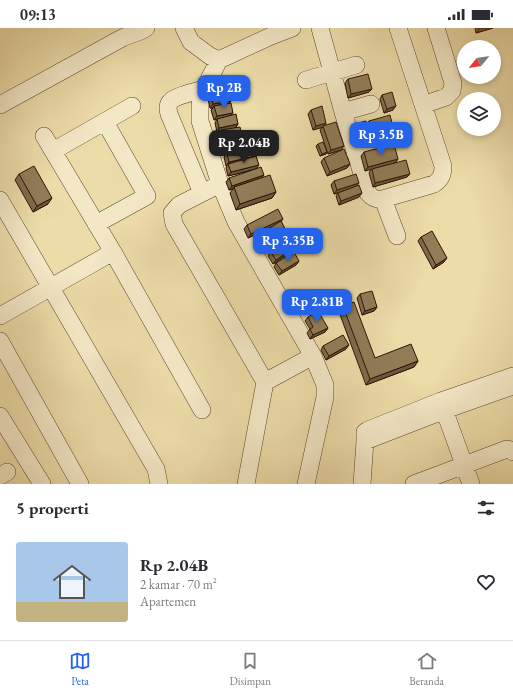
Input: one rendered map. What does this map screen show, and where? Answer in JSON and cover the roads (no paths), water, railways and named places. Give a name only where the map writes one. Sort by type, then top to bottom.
[{"type":"street","points":[[184,28],[191,42],[210,56],[219,60]]},
{"type":"street","points":[[292,28],[219,60],[204,89],[200,105],[200,121],[220,184],[236,222],[313,356],[325,385],[325,397],[306,484]]},
{"type":"street","points":[[320,28],[343,112],[368,193],[372,198],[378,200],[434,184],[440,180],[443,173],[443,166],[398,28]]},
{"type":"street","points":[[423,105],[446,97],[452,92],[453,83],[436,28]]},
{"type":"street","points":[[0,105],[130,31]]},
{"type":"street","points":[[306,80],[356,65]]},
{"type":"street","points":[[202,193],[169,114],[168,108],[170,102],[174,98],[204,89]]},
{"type":"street","points":[[343,112],[371,104]]},
{"type":"street","points":[[54,152],[132,106]]},
{"type":"street","points":[[96,224],[146,196],[105,122]]},
{"type":"street","points":[[44,136],[113,252],[202,410]]},
{"type":"street","points":[[355,153],[384,144]]},
{"type":"street","points":[[220,184],[179,205],[172,213],[174,224],[265,382],[246,484]]},
{"type":"street","points":[[383,199],[397,236]]},
{"type":"street","points":[[0,200],[156,469],[159,484]]},
{"type":"street","points":[[0,316],[113,252]]},
{"type":"street","points":[[0,341],[80,484]]},
{"type":"street","points":[[265,382],[313,356]]},
{"type":"street","points":[[443,406],[513,376]]},
{"type":"street","points":[[362,484],[365,432],[368,430],[513,386]]},
{"type":"street","points":[[443,406],[471,484]]},
{"type":"street","points":[[0,416],[42,484]]},
{"type":"street","points":[[415,484],[507,449],[513,452]]}]
